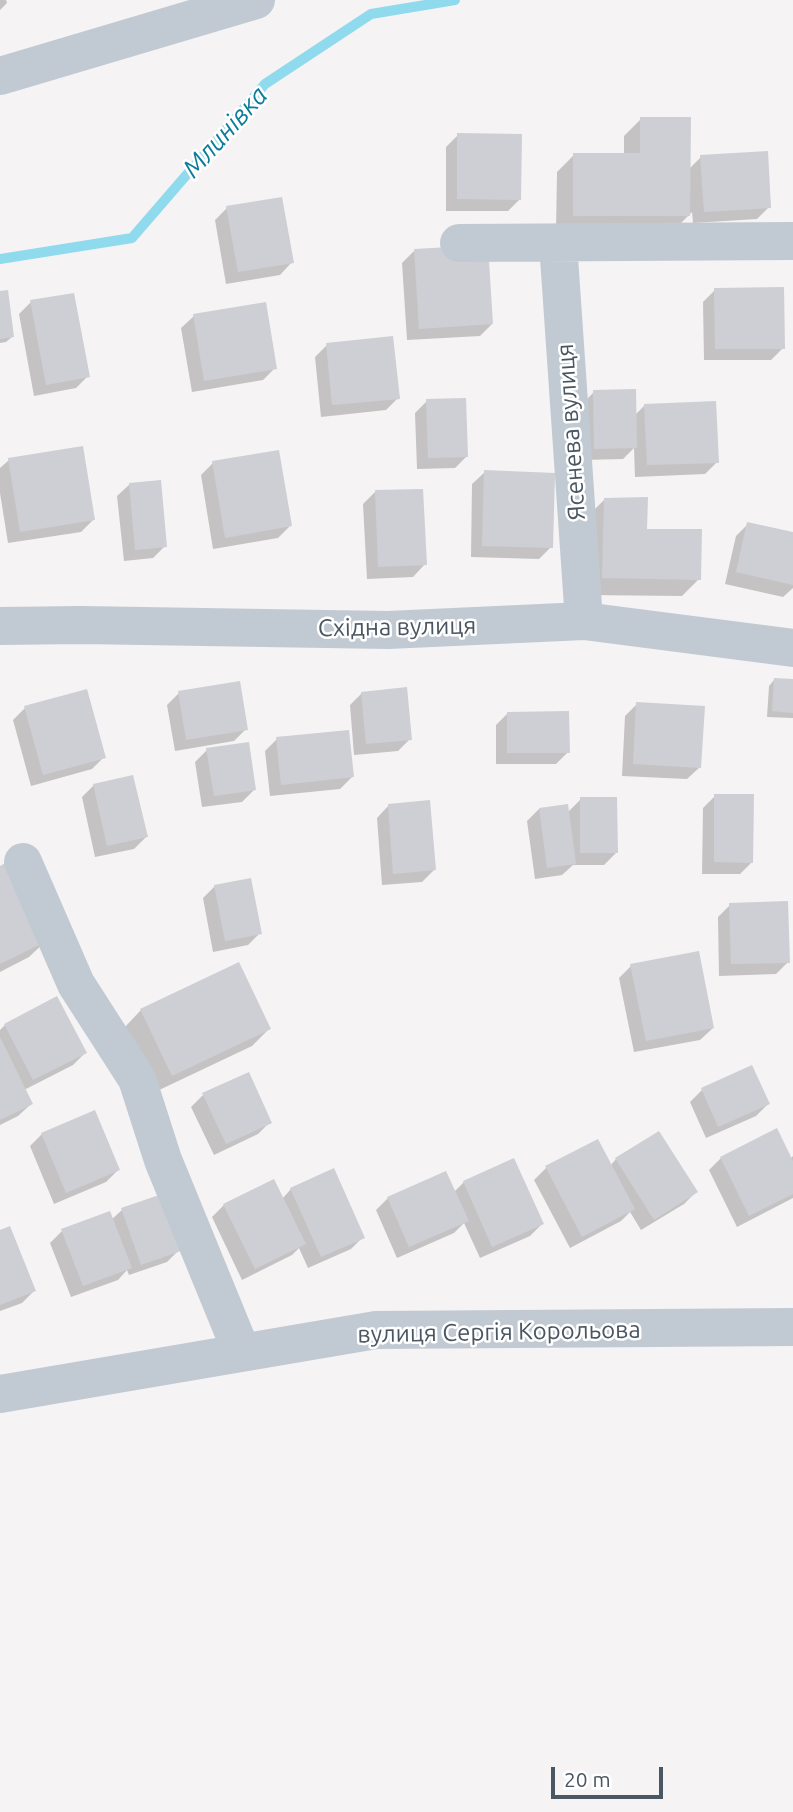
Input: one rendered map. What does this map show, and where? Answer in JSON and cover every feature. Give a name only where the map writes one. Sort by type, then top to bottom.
[{"type":"street","points":[[0,76],[256,0]]},
{"type":"street","points":[[459,243],[793,241]]},
{"type":"street","name":"Ясенева вулиця","points":[[558,243],[583,621]]},
{"type":"street","name":"Східна вулиця","points":[[0,626],[388,630],[583,621],[793,648]]},
{"type":"street","points":[[23,862],[76,984],[136,1079],[163,1160],[242,1353]]},
{"type":"street","name":"вулиця Сергія Корольова","points":[[0,1394],[376,1330],[793,1326]]},
{"type":"building","points":[[640,117],[691,117],[690,216],[573,216],[573,153],[640,153]]},
{"type":"building","points":[[457,133],[522,134],[521,200],[457,199]]},
{"type":"building","points":[[768,151],[771,208],[704,212],[700,155]]},
{"type":"building","points":[[282,197],[294,263],[238,272],[226,206]]},
{"type":"building","points":[[488,245],[493,324],[419,329],[414,249]]},
{"type":"building","points":[[784,287],[785,349],[715,349],[714,288]]},
{"type":"building","points":[[8,290],[14,337],[0,339],[0,291]]},
{"type":"building","points":[[74,293],[90,377],[46,385],[30,300]]},
{"type":"building","points":[[266,302],[277,369],[204,381],[193,314]]},
{"type":"building","points":[[393,336],[400,399],[332,405],[326,343]]},
{"type":"building","points":[[636,389],[637,448],[594,449],[593,390]]},
{"type":"building","points":[[466,398],[468,457],[428,458],[426,399]]},
{"type":"building","points":[[716,401],[719,463],[647,465],[644,404]]},
{"type":"building","points":[[83,446],[95,520],[20,532],[8,458]]},
{"type":"building","points":[[279,450],[292,526],[225,538],[212,461]]},
{"type":"building","points":[[484,470],[555,473],[553,548],[482,546]]},
{"type":"building","points":[[161,480],[167,547],[135,550],[129,483]]},
{"type":"building","points":[[423,489],[427,565],[378,567],[375,490]]},
{"type":"building","points":[[648,497],[647,529],[702,529],[701,580],[602,578],[604,498]]},
{"type":"building","points":[[747,522],[793,532],[793,585],[736,572]]},
{"type":"building","points":[[774,678],[793,679],[793,713],[772,711]]},
{"type":"building","points":[[240,681],[248,730],[186,740],[178,691]]},
{"type":"building","points":[[407,687],[412,740],[366,744],[361,692]]},
{"type":"building","points":[[87,689],[106,758],[43,775],[24,706]]},
{"type":"building","points":[[636,702],[705,706],[701,768],[633,764]]},
{"type":"building","points":[[569,711],[570,753],[507,753],[507,712]]},
{"type":"building","points":[[349,730],[354,777],[281,785],[276,737]]},
{"type":"building","points":[[249,742],[256,790],[214,796],[206,748]]},
{"type":"building","points":[[133,775],[148,837],[107,846],[93,784]]},
{"type":"building","points":[[714,794],[754,794],[753,863],[714,862]]},
{"type":"building","points":[[580,797],[617,797],[618,853],[580,853]]},
{"type":"building","points":[[430,800],[436,870],[393,874],[388,804]]},
{"type":"building","points":[[568,804],[576,864],[547,868],[539,808]]},
{"type":"building","points":[[9,861],[49,940],[0,964],[0,866]]},
{"type":"building","points":[[251,878],[262,934],[225,941],[214,885]]},
{"type":"building","points":[[788,901],[790,963],[731,964],[729,903]]},
{"type":"building","points":[[699,951],[714,1028],[646,1041],[630,964]]},
{"type":"building","points":[[239,962],[271,1029],[172,1076],[140,1009]]},
{"type":"building","points":[[57,996],[87,1053],[33,1080],[4,1024]]},
{"type":"building","points":[[0,1037],[33,1104],[0,1120]]},
{"type":"building","points":[[752,1065],[770,1104],[718,1127],[701,1088]]},
{"type":"building","points":[[249,1072],[272,1123],[226,1144],[202,1093]]},
{"type":"building","points":[[95,1110],[120,1170],[66,1193],[41,1133]]},
{"type":"building","points":[[777,1128],[793,1161],[793,1194],[749,1216],[720,1157]]},
{"type":"building","points":[[659,1131],[698,1192],[654,1220],[615,1158]]},
{"type":"building","points":[[598,1139],[635,1209],[582,1237],[545,1166]]},
{"type":"building","points":[[514,1158],[544,1224],[492,1247],[463,1181]]},
{"type":"building","points":[[334,1168],[365,1238],[321,1257],[290,1188]]},
{"type":"building","points":[[446,1171],[469,1221],[409,1247],[387,1197]]},
{"type":"building","points":[[274,1179],[306,1244],[255,1269],[223,1204]]},
{"type":"building","points":[[162,1194],[181,1251],[141,1265],[121,1208]]},
{"type":"building","points":[[110,1211],[132,1268],[83,1286],[61,1229]]},
{"type":"building","points":[[10,1226],[36,1291],[0,1305],[0,1230]]},
{"type":"waterway","name":"Млинівка","points":[[0,259],[132,238],[265,84],[371,14],[455,0]]}]
